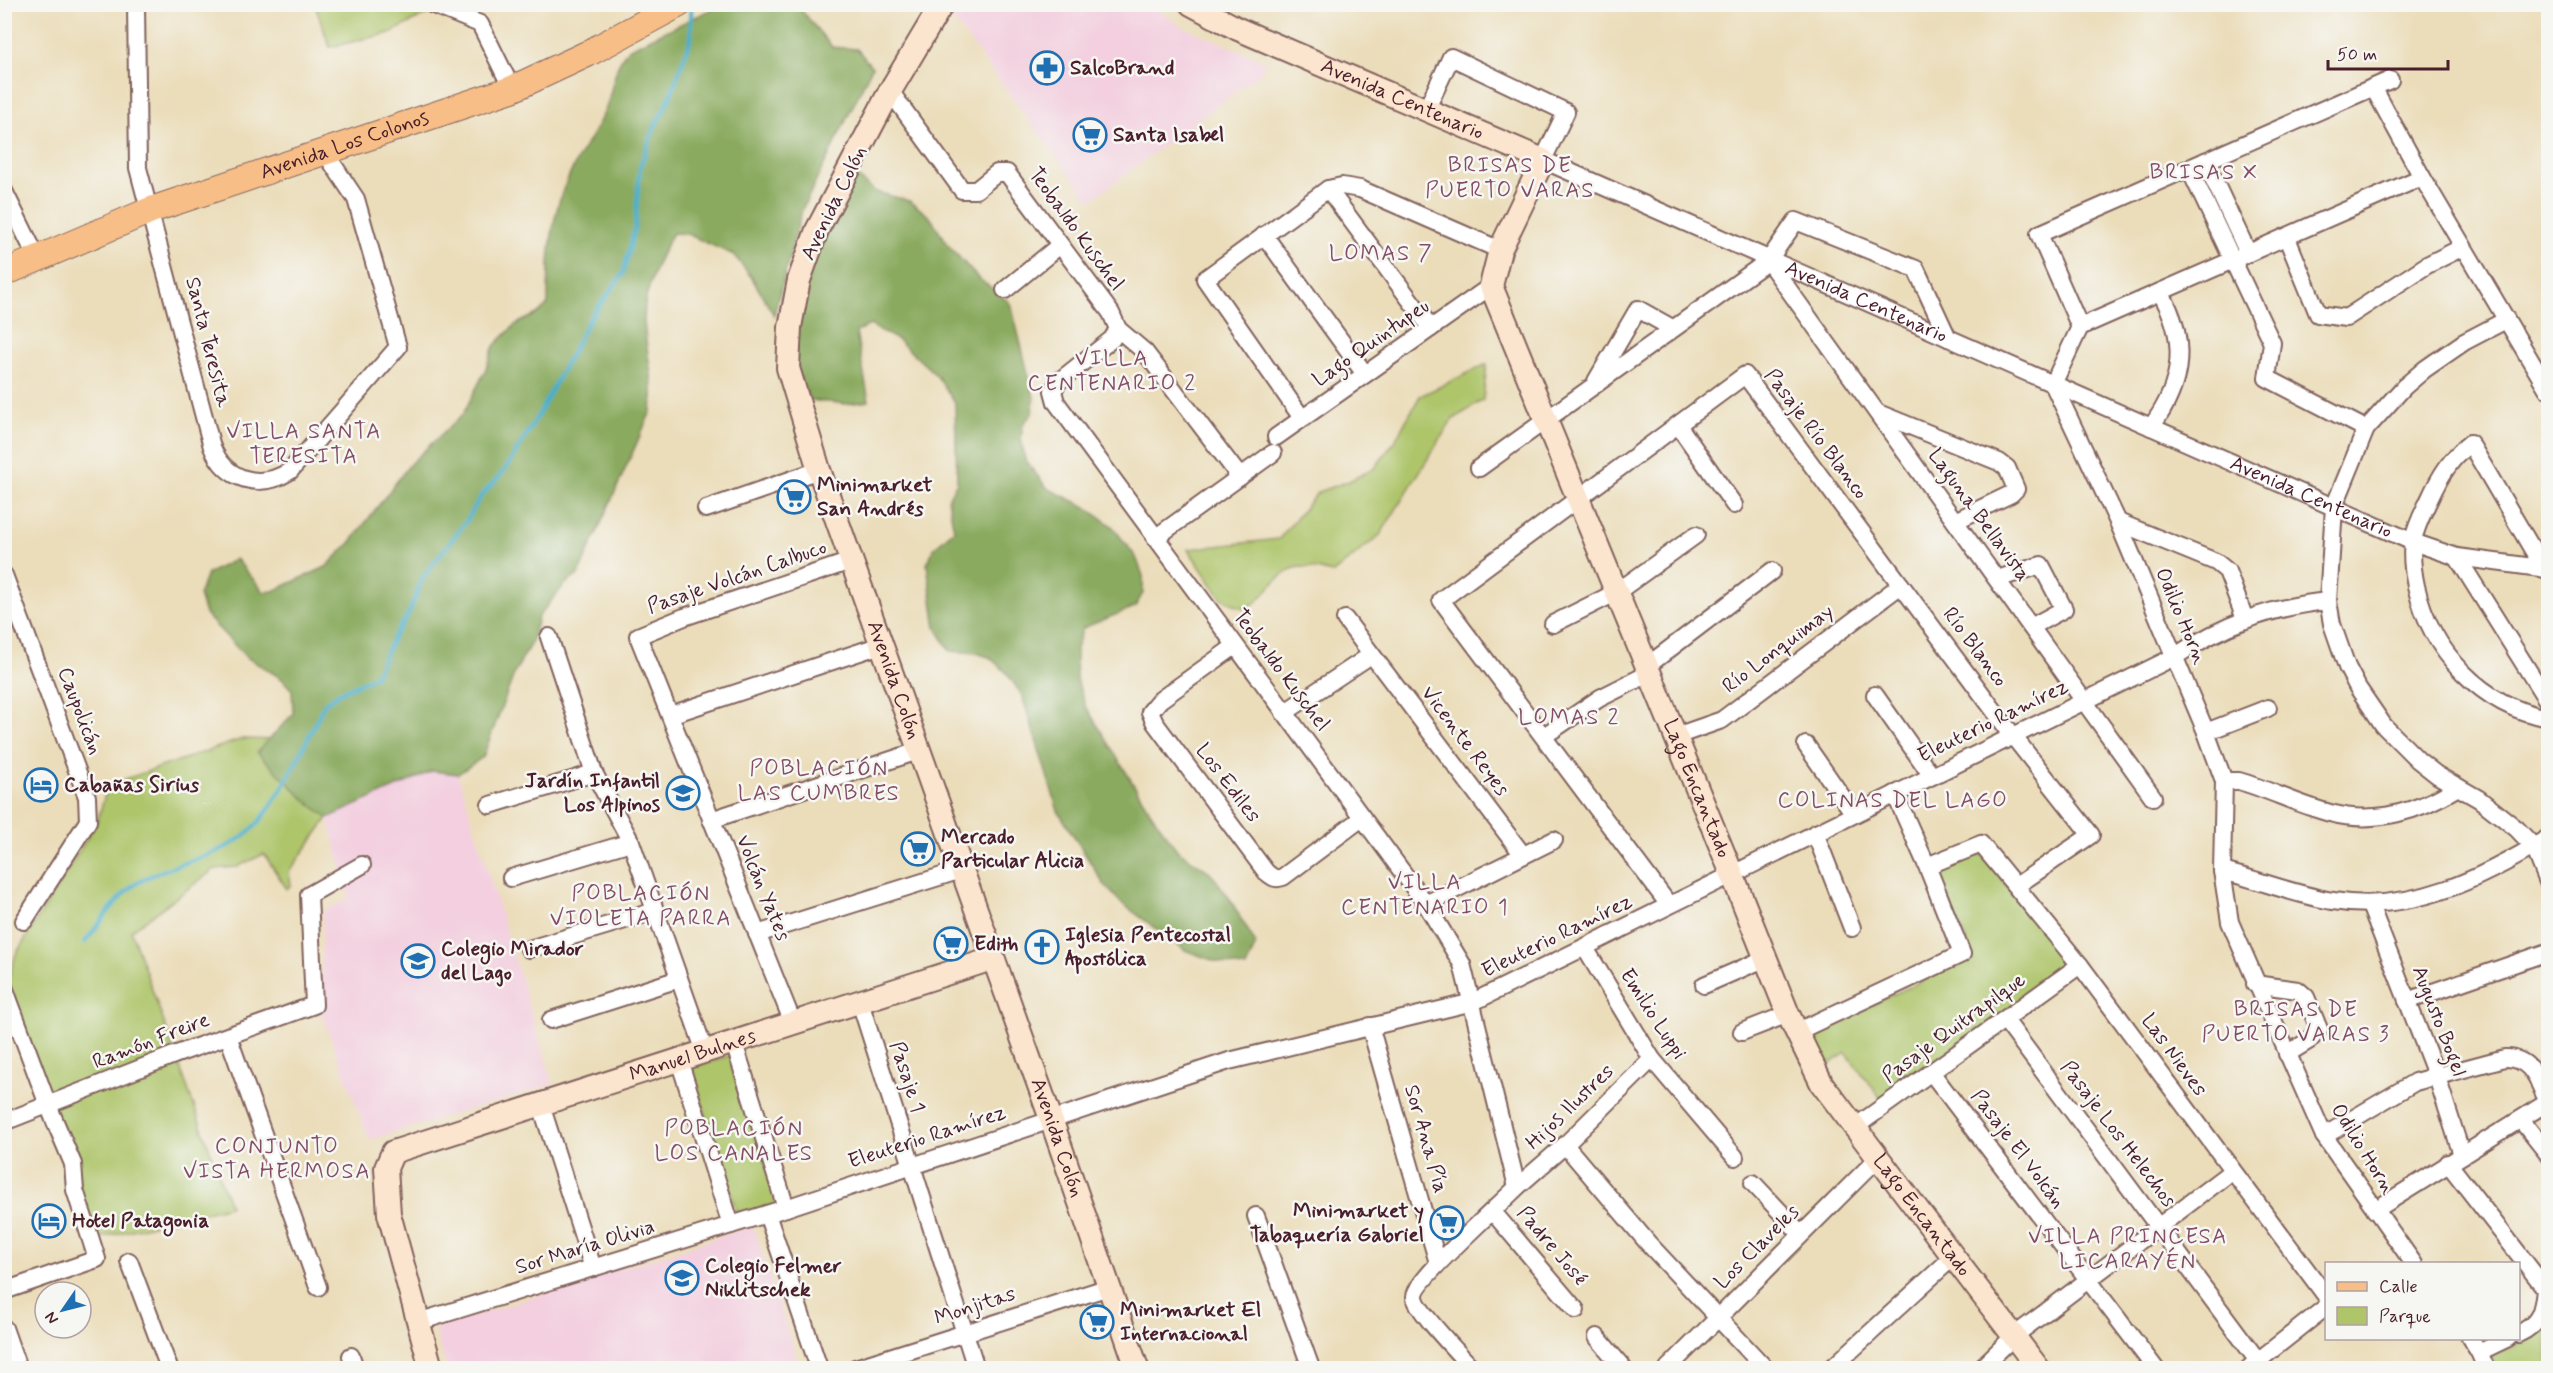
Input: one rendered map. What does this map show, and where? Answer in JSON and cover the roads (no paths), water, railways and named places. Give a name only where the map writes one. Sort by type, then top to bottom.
[{"type":"main road","name":"Avenida Los Colonos","points":[[4,273],[151,210],[512,88],[586,54],[679,4]]},
{"type":"street","points":[[136,4],[138,168],[151,210]]},
{"type":"street","points":[[431,4],[480,24],[512,88]]},
{"type":"street","name":"Avenida Colón","points":[[942,4],[890,91],[817,230],[807,255],[793,306],[788,368],[819,470],[1051,1119],[1137,1368]]},
{"type":"street","name":"Avenida Centenario","points":[[1191,4],[1238,29],[1427,108],[1768,261],[2413,542],[2457,556],[2546,569]]},
{"type":"street","points":[[1427,108],[1451,57],[1566,112],[1500,250],[1491,286]]},
{"type":"street","points":[[2080,327],[2039,234],[2390,80]]},
{"type":"street","points":[[2373,87],[2422,177],[2548,390]]},
{"type":"street","name":"Teobaldo Kuschel","points":[[890,91],[962,190],[976,190],[997,173],[1007,173],[1111,313],[1118,329],[1113,339],[1058,382],[1053,391],[1056,402],[1426,904],[1462,964],[1517,1187]]},
{"type":"street","name":"Santa Teresita","points":[[151,210],[212,447],[218,461],[230,472],[250,481],[263,482],[277,479],[290,471],[398,347],[356,199],[324,151]]},
{"type":"street","points":[[2205,161],[2248,253]]},
{"type":"street","points":[[2189,168],[2272,343],[2267,378],[2366,429]]},
{"type":"street","points":[[2053,384],[2080,327],[2422,177]]},
{"type":"street","points":[[1302,418],[1204,279],[1328,189],[1342,186],[1360,189],[1500,250]]},
{"type":"street","points":[[1328,189],[1431,328]]},
{"type":"street","points":[[4,190],[37,258]]},
{"type":"street","points":[[1479,468],[1768,261],[1796,221],[1916,269],[1948,338]]},
{"type":"street","points":[[1264,235],[1365,374]]},
{"type":"street","points":[[2287,238],[2318,314],[2346,318],[2427,265],[2463,247]]},
{"type":"street","points":[[1005,290],[1060,246]]},
{"type":"street","name":"Laguna Bellavista","points":[[1768,261],[2153,796]]},
{"type":"street","name":"Lago Quintupeu","points":[[1155,538],[1240,477],[1302,418],[1491,286]]},
{"type":"street","name":"Lago Encantado","points":[[1491,286],[1732,874],[1764,959],[1822,1084],[2038,1368]]},
{"type":"street","points":[[2151,427],[2174,387],[2179,357],[2176,330],[2160,292]]},
{"type":"street","points":[[1592,387],[1638,309],[1672,328]]},
{"type":"street","points":[[2506,320],[2464,342],[2425,369],[2366,429],[2334,507],[2328,601],[2332,624],[2347,667],[2370,707],[2406,749],[2437,775],[2499,813],[2534,847],[2548,882]]},
{"type":"street","points":[[1118,329],[1145,352],[1240,477]]},
{"type":"street","name":"Pasaje Río Blanco","points":[[1678,425],[1745,375],[1901,585]]},
{"type":"street","name":"Odilio Horn","points":[[2053,384],[2118,522],[2206,732],[2224,781],[2222,871],[2230,922],[2255,984],[2324,1136],[2413,1262]]},
{"type":"street","points":[[1877,413],[1999,462],[2007,468],[2016,489],[2012,494],[1955,521]]},
{"type":"street","points":[[1669,905],[1441,600],[1678,425],[1734,505]]},
{"type":"street","points":[[2546,569],[2470,443],[2453,456],[2421,517],[2413,542],[2414,571],[2419,600],[2434,636],[2464,674],[2487,693],[2522,711],[2548,718]]},
{"type":"street","points":[[706,509],[819,470]]},
{"type":"street","points":[[2118,522],[2216,561],[2227,571],[2245,619]]},
{"type":"street","points":[[1553,624],[1617,592],[1696,535]]},
{"type":"street","points":[[2457,556],[2548,702]]},
{"type":"street","name":"Pasaje Volcán Calbuco","points":[[638,636],[684,617],[851,561]]},
{"type":"street","points":[[1996,579],[2041,565],[2064,609],[2031,627]]},
{"type":"street","points":[[1544,736],[1599,698],[1648,669],[1772,571]]},
{"type":"street","name":"Caupolicán","points":[[4,575],[87,797],[88,820],[24,921]]},
{"type":"street","name":"Río Blanco","points":[[1901,585],[2013,736],[2091,835],[2016,886]]},
{"type":"street","name":"Río Lonquimay","points":[[1676,736],[1722,720],[1901,585]]},
{"type":"street","name":"Eleuterio Ramírez","points":[[767,1214],[1229,1061],[1473,1002],[2174,657],[2220,629],[2286,607],[2328,601]]},
{"type":"street","name":"Vicente Reyes","points":[[1345,619],[1523,855]]},
{"type":"street","name":"Volcán Yates","points":[[638,636],[794,1023]]},
{"type":"street","points":[[549,637],[594,773],[631,842],[705,1052]]},
{"type":"street","points":[[670,715],[881,645]]},
{"type":"street","name":"Los Ediles","points":[[1235,646],[1160,700],[1150,712],[1155,723],[1266,872],[1276,879],[1283,877],[1362,819]]},
{"type":"street","points":[[1284,713],[1371,655]]},
{"type":"street","points":[[1875,694],[1932,776]]},
{"type":"street","points":[[2206,732],[2268,708]]},
{"type":"street","points":[[1806,745],[1854,814]]},
{"type":"street","points":[[711,820],[918,751]]},
{"type":"street","points":[[490,805],[594,773]]},
{"type":"street","points":[[2224,781],[2239,781],[2331,813],[2351,816],[2390,815],[2408,811],[2426,805],[2458,787]]},
{"type":"street","points":[[1742,1032],[1792,1023],[1962,954],[1927,866],[1894,794]]},
{"type":"street","points":[[1815,833],[1852,928]]},
{"type":"street","points":[[2222,871],[2295,893],[2333,901],[2370,905],[2416,898],[2452,888],[2494,870],[2548,838]]},
{"type":"street","points":[[1426,904],[1554,840]]},
{"type":"street","points":[[511,878],[631,842]]},
{"type":"street","name":"Las Nieves","points":[[1927,866],[1981,844],[2080,965],[2325,1295]]},
{"type":"street","name":"Ramón Freire","points":[[4,1122],[314,1005],[309,895],[362,865]]},
{"type":"street","points":[[757,934],[961,870]]},
{"type":"street","name":"Augusto Bogel","points":[[2370,905],[2437,1077],[2455,1159]]},
{"type":"street","points":[[529,949],[655,911]]},
{"type":"street","name":"Emilio Luppi","points":[[1585,948],[1652,1059],[1735,1157]]},
{"type":"street","points":[[2408,1001],[2548,952]]},
{"type":"street","name":"Manuel Bulnes","points":[[418,1322],[389,1214],[386,1168],[393,1152],[992,959]]},
{"type":"street","points":[[1704,986],[1764,959]]},
{"type":"street","name":"Pasaje Quitrapilque","points":[[1855,1127],[2080,965]]},
{"type":"street","points":[[551,1020],[679,978]]},
{"type":"street","points":[[2255,984],[2298,990],[2306,997],[2319,1029],[2310,1040],[2286,1054]]},
{"type":"street","points":[[4,987],[48,1105],[73,1164],[75,1191],[97,1259],[4,1291]]},
{"type":"street","name":"Pasaje 1","points":[[860,1002],[975,1368]]},
{"type":"street","name":"Pasaje Los Helechos","points":[[2005,1020],[2159,1227],[2254,1365]]},
{"type":"street","name":"Sor Ana Pía","points":[[1370,1026],[1438,1263]]},
{"type":"street","points":[[228,1036],[318,1287]]},
{"type":"street","points":[[734,1042],[786,1208]]},
{"type":"street","name":"Hijos Ilustres","points":[[1517,1187],[1565,1145],[1652,1059]]},
{"type":"street","points":[[2324,1136],[2415,1082],[2505,1059],[2520,1060],[2531,1068],[2548,1102],[2375,1210]]},
{"type":"street","points":[[679,1060],[731,1225]]},
{"type":"street","name":"Pasaje El Volcán","points":[[1931,1072],[2155,1368]]},
{"type":"street","points":[[541,1105],[593,1268]]},
{"type":"street","points":[[2521,1120],[2548,1154]]},
{"type":"street","points":[[1565,1145],[1648,1243],[1765,1368]]},
{"type":"street","name":"Los Claveles","points":[[1668,1368],[1878,1158]]},
{"type":"street","points":[[2455,1159],[2545,1288],[2541,1314],[2532,1327],[2520,1333]]},
{"type":"street","points":[[1981,1368],[2014,1336],[2232,1171]]},
{"type":"street","points":[[1753,1183],[1801,1234]]},
{"type":"street","points":[[1472,1368],[1417,1304],[1415,1291],[1438,1263],[1517,1187]]},
{"type":"street","name":"Padre José","points":[[1493,1212],[1576,1310]]},
{"type":"street","points":[[767,1214],[819,1368]]},
{"type":"street","name":"Sor María Olivia","points":[[418,1322],[767,1214]]},
{"type":"street","points":[[1256,1216],[1311,1368]]},
{"type":"street","points":[[1832,1368],[1953,1257]]},
{"type":"street","points":[[129,1261],[169,1368]]},
{"type":"street","name":"Monjitas","points":[[855,1368],[1108,1287]]},
{"type":"street","points":[[2254,1365],[2325,1308]]},
{"type":"street","points":[[418,1322],[431,1368]]},
{"type":"street","points":[[4,1328],[18,1368]]},
{"type":"street","points":[[1597,1337],[1623,1368]]},
{"type":"street","points":[[2486,1368],[2475,1345],[2499,1340]]},
{"type":"waterway","points":[[85,942],[119,899],[135,885],[157,873],[225,848],[249,832],[260,821],[281,790],[325,703],[341,692],[375,676],[394,636],[409,613],[423,577],[467,520],[481,496],[505,470],[539,414],[590,318],[623,274],[635,226],[640,167],[653,130],[669,100],[691,38],[691,8]]},
{"type":"place","name":"SalcoBrand","points":[[1047,68]]},
{"type":"place","name":"Santa Isabel","points":[[1090,135]]},
{"type":"place","name":"Minimarket San Andrés","points":[[794,497]]},
{"type":"place","name":"Cabañas Sirius","points":[[41,785]]},
{"type":"place","name":"Jardín Infantil Los Alpinos","points":[[683,793]]},
{"type":"place","name":"Mercado Particular Alicia","points":[[918,849]]},
{"type":"place","name":"Edith","points":[[951,944]]},
{"type":"place","name":"Iglesia Pentecostal Apostólica","points":[[1042,947]]},
{"type":"place","name":"Colegio Mirador del Lago","points":[[418,961]]},
{"type":"place","name":"Hotel Patagonia","points":[[49,1221]]},
{"type":"place","name":"Minimarket y Tabaquería Gabriel","points":[[1447,1223]]},
{"type":"place","name":"Colegio Felmer Niklitschek","points":[[682,1278]]},
{"type":"place","name":"Minimarket El Internacional","points":[[1097,1322]]},
{"type":"district","name":"BRISAS X","points":[[2204,173]]},
{"type":"district","name":"BRISAS DE PUERTO VARAS","points":[[1510,178]]},
{"type":"district","name":"LOMAS 7","points":[[1381,254]]},
{"type":"district","name":"VILLA CENTENARIO 2","points":[[1112,372]]},
{"type":"district","name":"VILLA SANTA TERESITA","points":[[304,444]]},
{"type":"district","name":"LOMAS 2","points":[[1569,718]]},
{"type":"district","name":"POBLACIÓN LAS CUMBRES","points":[[819,782]]},
{"type":"district","name":"COLINAS DEL LAGO","points":[[1893,801]]},
{"type":"district","name":"VILLA CENTENARIO 1","points":[[1425,896]]},
{"type":"district","name":"POBLACIÓN VIOLETA PARRA","points":[[641,906]]},
{"type":"district","name":"BRISAS DE PUERTO VARAS 3","points":[[2296,1022]]},
{"type":"district","name":"POBLACIÓN LOS CANALES","points":[[734,1142]]},
{"type":"district","name":"CONJUNTO VISTA HERMOSA","points":[[277,1160]]},
{"type":"district","name":"VILLA PRINCESA LICARAYÉN","points":[[2128,1250]]}]
